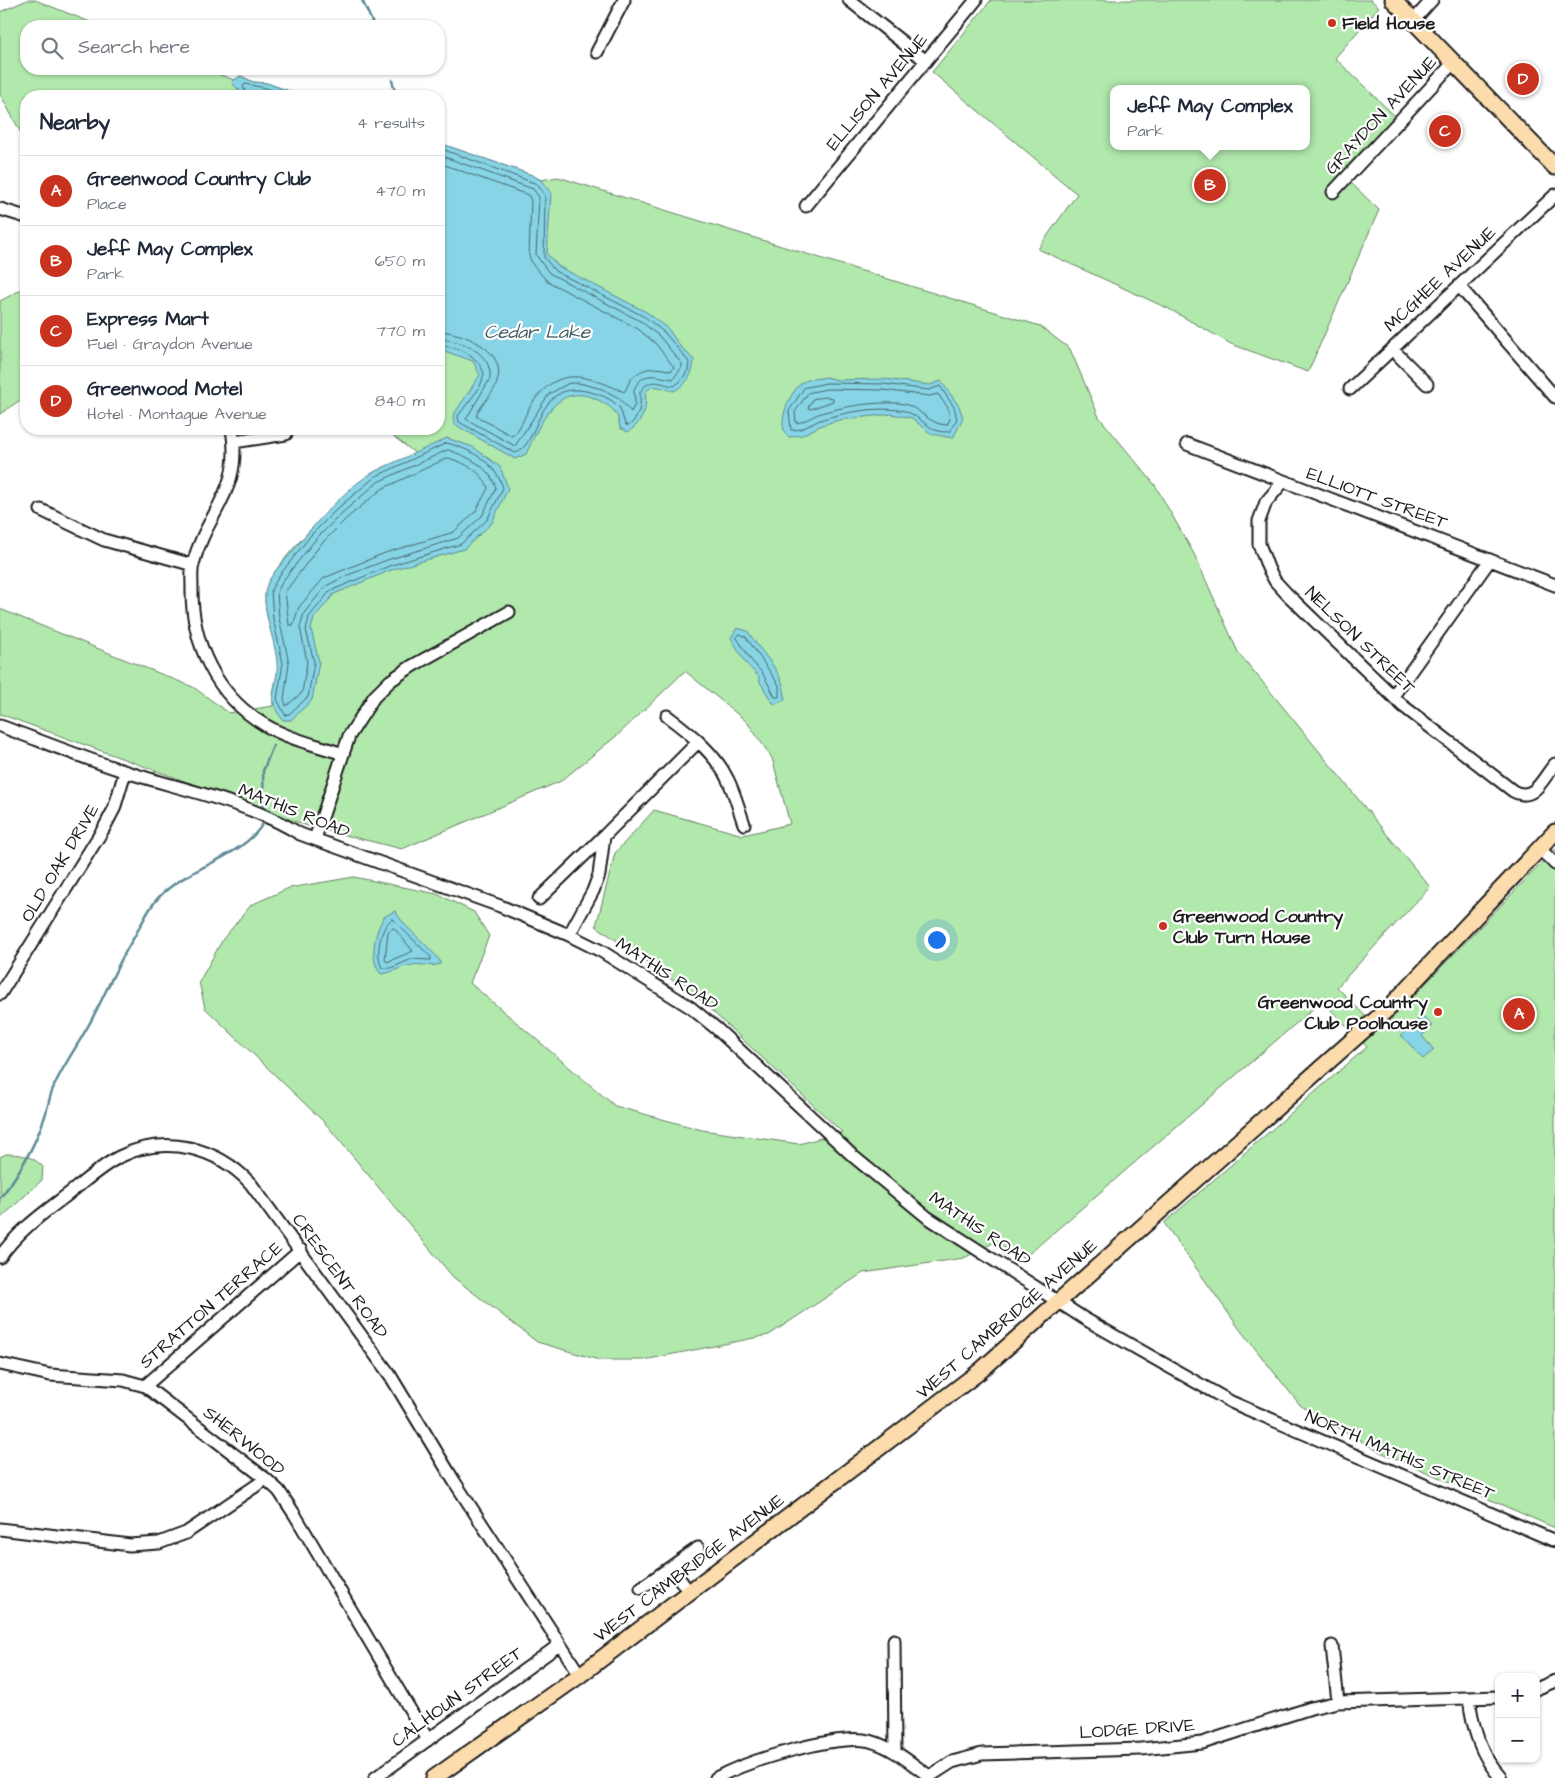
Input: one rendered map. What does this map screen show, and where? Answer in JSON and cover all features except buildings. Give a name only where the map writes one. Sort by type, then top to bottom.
[{"type":"main road","points":[[1393,0],[1455,61],[1555,167]]},
{"type":"main road","name":"WEST CAMBRIDGE AVENUE","points":[[434,1778],[580,1675],[954,1393],[1391,1006],[1555,832]]},
{"type":"street","points":[[597,52],[624,0]]},
{"type":"street","points":[[849,0],[926,61]]},
{"type":"street","name":"ELLISON AVENUE","points":[[806,206],[976,0]]},
{"type":"street","points":[[1414,20],[1432,0]]},
{"type":"street","name":"GRAYDON AVENUE","points":[[1333,192],[1455,61]]},
{"type":"street","name":"MCGHEE AVENUE","points":[[1350,389],[1555,195]]},
{"type":"street","points":[[0,209],[20,215]]},
{"type":"street","points":[[1459,286],[1555,397]]},
{"type":"street","points":[[1392,349],[1427,384]]},
{"type":"street","points":[[233,435],[235,456],[231,484],[193,565],[192,597],[196,632],[206,661],[223,688],[244,709],[267,726],[343,754]]},
{"type":"street","points":[[234,442],[280,435]]},
{"type":"street","name":"ELLIOTT STREET","points":[[1187,444],[1555,585]]},
{"type":"street","name":"NELSON STREET","points":[[1282,482],[1266,502],[1259,521],[1260,544],[1268,568],[1287,594],[1393,696],[1519,794],[1529,794],[1536,790],[1555,764]]},
{"type":"street","points":[[41,510],[104,540],[193,565]]},
{"type":"street","points":[[1393,696],[1490,560]]},
{"type":"street","points":[[316,839],[349,736],[374,697],[390,681],[412,666],[509,612]]},
{"type":"street","points":[[667,716],[716,760],[728,780],[744,824]]},
{"type":"street","name":"MATHIS ROAD","points":[[0,726],[125,772],[242,807],[282,822],[300,834],[500,906],[568,934],[637,972],[690,1007],[718,1029],[854,1157],[896,1192],[960,1240],[1058,1302],[1231,1402]]},
{"type":"street","points":[[538,899],[698,742]]},
{"type":"street","name":"OLD OAK DRIVE","points":[[0,994],[107,822],[120,794],[125,772]]},
{"type":"street","points":[[568,934],[593,890],[599,875],[604,836]]},
{"type":"street","points":[[1540,849],[1555,864]]},
{"type":"street","name":"CRESCENT ROAD","points":[[0,1256],[29,1224],[103,1167],[135,1151],[169,1145],[204,1151],[238,1170],[251,1184],[301,1250],[390,1375],[454,1481],[580,1675]]},
{"type":"street","name":"STRATTON TERRACE","points":[[145,1386],[301,1250]]},
{"type":"street","name":"SHERWOOD","points":[[0,1364],[50,1375],[124,1380],[145,1386],[266,1479],[278,1490],[296,1514],[428,1740]]},
{"type":"street","name":"NORTH MATHIS STREET","points":[[1231,1402],[1555,1541]]},
{"type":"street","points":[[0,1529],[130,1545],[159,1543],[186,1533],[266,1479]]},
{"type":"street","points":[[641,1588],[698,1548]]},
{"type":"street","points":[[671,1567],[689,1592]]},
{"type":"street","points":[[894,1640],[895,1752]]},
{"type":"street","name":"CALHOUN STREET","points":[[375,1778],[559,1645]]},
{"type":"street","points":[[1332,1646],[1338,1702]]},
{"type":"street","points":[[1540,1687],[1555,1681]]},
{"type":"street","name":"LODGE DRIVE","points":[[928,1777],[952,1762],[982,1754],[1141,1749],[1202,1743],[1311,1708],[1338,1702],[1495,1696]]},
{"type":"street","points":[[1469,1698],[1477,1741],[1488,1762],[1502,1778]]},
{"type":"street","points":[[716,1778],[739,1768],[813,1745],[842,1739],[871,1741],[895,1752],[928,1777]]},
{"type":"green space","points":[[27,0],[35,0],[85,20],[20,20],[20,75],[221,75],[234,80],[241,76],[253,82],[267,83],[286,90],[20,90],[20,131],[0,94],[0,12]]},
{"type":"green space","points":[[991,0],[1371,0],[1379,7],[1335,58],[1395,116],[1344,176],[1379,210],[1308,372],[1231,344],[1169,309],[1038,249],[1077,194],[932,72]]},
{"type":"green space","points":[[445,145],[532,175],[541,180],[558,177],[1040,326],[1070,349],[1099,417],[1155,485],[1194,554],[1238,652],[1430,887],[1337,987],[1380,1031],[1555,849],[1555,1528],[1378,1451],[1300,1405],[1241,1331],[1164,1223],[1367,1047],[1322,1001],[1024,1258],[995,1242],[964,1258],[863,1273],[769,1335],[644,1360],[599,1360],[537,1342],[453,1277],[325,1123],[205,1008],[199,982],[223,939],[251,905],[289,888],[354,877],[437,894],[474,912],[489,936],[470,983],[615,1106],[702,1130],[799,1144],[842,1132],[699,999],[596,926],[615,853],[654,810],[743,835],[790,824],[772,758],[747,722],[685,671],[620,733],[561,781],[402,849],[308,826],[0,714],[0,609],[193,687],[229,713],[273,706],[278,664],[267,617],[265,598],[266,589],[271,578],[296,545],[363,480],[379,469],[416,454],[392,435],[445,435]]},
{"type":"green space","points":[[20,290],[20,400],[0,414],[0,301]]},
{"type":"green space","points":[[6,1154],[22,1155],[35,1160],[43,1167],[42,1180],[0,1219],[0,1157]]},
{"type":"water","points":[[241,76],[253,82],[267,83],[286,90],[239,90],[233,84],[234,80]]},
{"type":"water","name":"Cedar Lake","points":[[445,145],[532,175],[541,180],[551,193],[547,254],[558,266],[648,313],[669,330],[679,345],[694,360],[691,375],[679,388],[674,391],[652,387],[645,392],[646,404],[643,415],[628,432],[620,428],[617,415],[602,402],[587,396],[574,395],[563,399],[553,407],[538,429],[526,454],[515,459],[454,424],[453,416],[480,375],[473,361],[445,351]]},
{"type":"water","points":[[826,377],[838,380],[885,379],[930,385],[941,381],[959,406],[963,418],[953,438],[931,434],[912,418],[891,414],[839,420],[822,425],[802,435],[789,437],[785,432],[783,417],[793,393],[803,382]]},
{"type":"water","points":[[447,438],[473,447],[500,467],[508,488],[492,523],[464,549],[391,570],[334,594],[314,618],[311,629],[319,662],[312,700],[291,720],[283,720],[277,712],[273,698],[277,663],[265,605],[268,583],[278,568],[320,519],[364,478]]},
{"type":"water","points":[[737,628],[748,631],[772,664],[781,681],[785,700],[775,704],[772,702],[759,677],[746,663],[731,638]]},
{"type":"water","points":[[395,911],[405,924],[435,954],[440,964],[433,966],[408,966],[381,974],[375,961],[374,945],[384,917]]},
{"type":"water","points":[[1423,1016],[1432,1026],[1422,1036],[1434,1050],[1423,1059],[1401,1035]]},
{"type":"waterway","points":[[362,0],[371,20]]},
{"type":"waterway","points":[[392,80],[394,90]]},
{"type":"waterway","points":[[264,808],[263,771],[273,746]]},
{"type":"waterway","points":[[0,1198],[20,1170],[31,1150],[44,1119],[52,1090],[151,906],[172,886],[244,844],[256,833],[265,820]]},
{"type":"place","name":"Field House","points":[[1332,23]]},
{"type":"place","name":"Greenwood Motel","points":[[1523,79]]},
{"type":"place","name":"Express Mart","points":[[1445,131]]},
{"type":"place","name":"Jeff May Complex","points":[[1210,185]]},
{"type":"place","name":"Greenwood Country Club Turn House","points":[[1163,926]]},
{"type":"place","name":"Greenwood Country Club Poolhouse","points":[[1438,1012]]},
{"type":"place","name":"Greenwood Country Club","points":[[1519,1014]]}]
